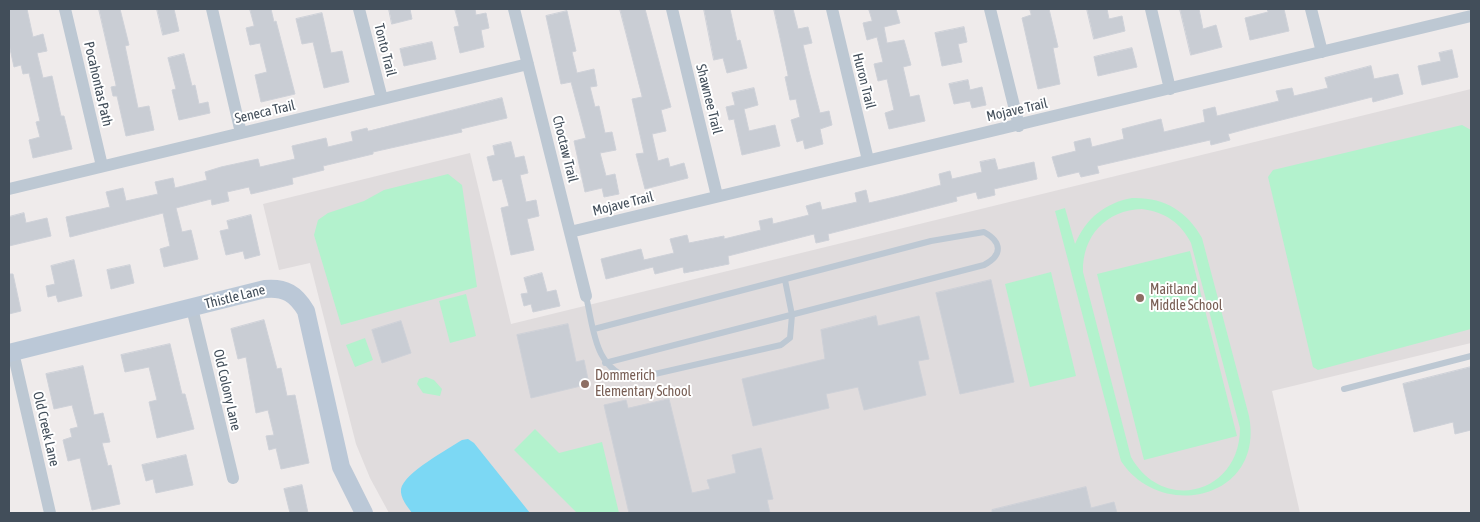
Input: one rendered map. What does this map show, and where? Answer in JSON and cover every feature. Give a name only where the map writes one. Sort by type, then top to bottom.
[{"type":"street","name":"Pocahontas Path","points":[[65,9],[102,166]]},
{"type":"street","points":[[212,9],[241,133]]},
{"type":"street","name":"Tonto Trail","points":[[359,9],[382,100]]},
{"type":"street","name":"Choctaw Trail","points":[[514,9],[586,296]]},
{"type":"street","name":"Shawnee Trail","points":[[672,9],[718,196]]},
{"type":"street","name":"Huron Trail","points":[[832,9],[868,160]]},
{"type":"street","points":[[990,9],[1019,126]]},
{"type":"street","points":[[1151,9],[1170,89]]},
{"type":"street","points":[[1311,9],[1322,52]]},
{"type":"street","name":"Mojave Trail","points":[[570,232],[868,160],[1019,126],[1471,16]]},
{"type":"street","name":"Seneca Trail","points":[[9,190],[528,64]]},
{"type":"street","name":"Thistle Lane","points":[[11,352],[276,288],[290,292],[300,301],[306,311],[341,467],[364,513]]},
{"type":"street","name":"Old Colony Lane","points":[[192,308],[233,478]]},
{"type":"street","name":"Old Creek Lane","points":[[11,352],[50,513]]},
{"type":"lane","points":[[594,329],[931,241],[974,232],[984,232],[990,235],[997,243],[998,248],[993,260],[984,265],[605,363]]},
{"type":"lane","points":[[586,296],[605,363],[618,375],[633,379],[781,345],[790,338],[792,315],[784,280]]},
{"type":"lane","points":[[1344,389],[1471,356]]},
{"type":"shaded area","points":[[1471,89],[1471,343],[1272,391],[1300,513],[389,513],[370,478],[356,444],[310,263],[279,270],[263,204],[470,153],[511,324]]},
{"type":"green space","points":[[1462,125],[1471,130],[1471,329],[1318,370],[1313,367],[1268,177],[1273,170]]},
{"type":"green space","points":[[448,174],[462,185],[477,287],[341,325],[314,235],[318,220],[328,213],[364,201],[384,190]]},
{"type":"green space","points":[[1144,198],[1164,203],[1182,213],[1196,228],[1202,238],[1249,416],[1250,444],[1241,467],[1226,483],[1206,492],[1183,495],[1160,491],[1139,480],[1121,461],[1055,211],[1065,208],[1075,244],[1091,219],[1105,208],[1122,200]],"holes":[[[1142,209],[1165,216],[1177,224],[1191,243],[1240,428],[1237,451],[1227,468],[1214,481],[1198,489],[1180,490],[1162,486],[1145,475],[1131,457],[1083,272],[1087,247],[1099,227],[1117,214]]]},
{"type":"green space","points":[[1190,251],[1237,436],[1144,460],[1097,274]]},
{"type":"green space","points":[[1051,272],[1076,376],[1030,387],[1005,284]]},
{"type":"green space","points":[[466,294],[476,336],[450,343],[439,301]]},
{"type":"green space","points":[[365,338],[373,360],[355,367],[346,345]]},
{"type":"green space","points":[[426,377],[434,380],[442,389],[440,396],[423,393],[417,384],[419,379]]},
{"type":"green space","points":[[535,429],[559,453],[602,442],[619,513],[577,513],[514,450]]},
{"type":"water","points":[[468,439],[474,443],[530,513],[412,513],[402,496],[401,489],[404,483],[427,462],[462,440]]},
{"type":"building","points":[[9,9],[27,9],[33,37],[43,34],[47,51],[37,53],[43,78],[52,76],[61,116],[64,116],[72,149],[33,158],[29,140],[40,137],[36,122],[40,121],[29,73],[23,74],[21,65],[14,67],[9,44]]},
{"type":"building","points":[[99,9],[120,9],[129,45],[125,46],[138,108],[149,106],[154,130],[126,136],[117,96],[113,96],[111,87],[116,86]]},
{"type":"building","points":[[157,9],[174,9],[179,31],[163,35]]},
{"type":"building","points":[[250,9],[271,9],[274,22],[276,21],[295,94],[261,102],[255,75],[267,72],[260,43],[250,45],[246,28],[254,26]]},
{"type":"building","points":[[389,9],[410,9],[412,19],[392,24]]},
{"type":"building","points":[[455,9],[475,9],[476,15],[486,13],[489,28],[481,30],[484,47],[460,53],[454,27],[459,26]]},
{"type":"building","points":[[620,9],[645,9],[671,107],[661,110],[666,131],[652,134],[658,161],[668,158],[670,167],[684,163],[688,178],[645,189],[636,154],[644,153],[632,99],[642,97]]},
{"type":"building","points":[[704,9],[730,9],[737,41],[740,40],[747,68],[727,73],[723,58],[714,60]]},
{"type":"building","points":[[774,9],[793,9],[798,29],[808,27],[812,43],[803,45],[809,71],[820,113],[829,111],[832,125],[820,129],[823,144],[805,149],[803,140],[797,142],[791,120],[800,117],[796,99],[790,100],[785,77],[788,76]]},
{"type":"building","points":[[869,9],[896,9],[900,23],[884,27],[887,43],[904,40],[911,65],[903,67],[910,97],[919,95],[925,121],[889,129],[885,113],[894,110],[887,79],[878,81],[874,64],[883,62],[877,37],[867,40],[863,23],[872,21]]},
{"type":"building","points":[[1030,9],[1049,9],[1058,47],[1053,48],[1060,84],[1038,89],[1022,18],[1031,15]]},
{"type":"building","points":[[1087,9],[1107,9],[1109,19],[1122,16],[1125,31],[1094,39]]},
{"type":"building","points":[[1180,9],[1199,9],[1203,29],[1216,25],[1222,47],[1191,55]]},
{"type":"building","points":[[1267,9],[1284,9],[1289,31],[1250,40],[1245,18],[1268,12]]},
{"type":"building","points":[[567,11],[576,51],[572,52],[577,73],[594,69],[597,86],[590,87],[595,107],[599,106],[605,133],[612,132],[616,150],[600,153],[606,176],[615,174],[619,194],[604,197],[602,188],[585,192],[574,141],[586,138],[571,82],[561,84],[546,16]]},
{"type":"building","points":[[322,13],[331,53],[342,51],[349,82],[324,88],[313,42],[302,44],[296,19]]},
{"type":"building","points":[[964,27],[967,42],[958,44],[962,62],[942,66],[935,33]]},
{"type":"building","points":[[432,42],[436,59],[404,66],[400,49]]},
{"type":"building","points":[[1132,48],[1137,67],[1098,76],[1094,57]]},
{"type":"building","points":[[1452,50],[1458,77],[1422,85],[1418,66],[1441,61],[1439,53]]},
{"type":"building","points":[[184,54],[192,86],[195,85],[199,104],[208,102],[210,113],[179,120],[172,90],[176,89],[168,58]]},
{"type":"building","points":[[1371,66],[1374,79],[1398,74],[1403,94],[1373,102],[1372,97],[1250,128],[1228,134],[1230,140],[1211,145],[1210,140],[1097,166],[1099,173],[1081,177],[1079,172],[1058,177],[1052,157],[1076,151],[1074,142],[1090,138],[1092,147],[1124,139],[1122,129],[1161,119],[1164,132],[1205,122],[1203,110],[1215,107],[1217,116],[1279,101],[1276,91],[1292,88],[1294,96],[1328,88],[1325,78]]},
{"type":"building","points":[[968,80],[970,90],[982,87],[986,105],[972,108],[970,101],[954,104],[949,84]]},
{"type":"building","points":[[754,88],[758,105],[744,109],[749,131],[775,125],[780,146],[742,155],[734,119],[729,120],[726,107],[735,105],[732,93]]},
{"type":"building","points":[[502,98],[507,118],[461,129],[462,132],[373,152],[373,154],[323,166],[324,170],[292,178],[293,184],[251,194],[249,187],[227,192],[229,201],[212,205],[211,199],[176,208],[182,232],[191,230],[198,259],[164,267],[160,249],[170,246],[163,213],[70,237],[66,217],[110,207],[106,192],[123,188],[126,201],[158,194],[155,182],[173,178],[175,188],[207,180],[205,172],[221,167],[258,159],[260,167],[295,159],[292,146],[326,138],[328,147],[353,141],[351,132],[367,128],[368,131]]},
{"type":"building","points":[[511,142],[515,158],[524,156],[528,173],[520,175],[526,202],[536,200],[539,216],[527,219],[534,250],[511,255],[501,208],[509,206],[502,179],[493,181],[487,157],[495,155],[493,146]]},
{"type":"building","points":[[995,159],[998,170],[1034,162],[1037,179],[994,189],[995,195],[978,199],[976,192],[956,197],[957,201],[828,234],[829,240],[816,243],[814,234],[728,256],[729,264],[684,273],[683,267],[655,274],[653,267],[606,279],[601,259],[641,249],[644,260],[674,253],[670,239],[687,235],[689,243],[724,236],[724,239],[761,230],[759,221],[772,218],[773,224],[809,215],[806,206],[820,202],[822,210],[857,202],[855,193],[866,190],[869,203],[903,195],[941,185],[939,174],[950,171],[952,179],[982,172],[980,162]]},
{"type":"building","points":[[24,213],[26,223],[47,218],[51,236],[9,246],[9,217]]},
{"type":"building","points":[[251,215],[260,255],[245,259],[243,251],[226,255],[220,231],[229,229],[227,221]]},
{"type":"building","points":[[74,260],[82,296],[58,302],[56,295],[48,297],[46,286],[55,284],[51,266]]},
{"type":"building","points":[[130,265],[134,283],[111,289],[107,270]]},
{"type":"building","points":[[542,273],[547,292],[556,290],[560,306],[533,312],[531,304],[524,306],[521,294],[528,293],[524,278]]},
{"type":"building","points":[[9,274],[13,274],[21,311],[9,314]]},
{"type":"building","points":[[991,280],[1014,382],[960,394],[936,293]]},
{"type":"building","points":[[876,316],[878,326],[919,316],[929,359],[918,361],[926,395],[864,410],[858,387],[826,394],[829,408],[753,426],[742,379],[825,359],[821,330]]},
{"type":"building","points":[[264,320],[277,369],[281,368],[287,396],[295,395],[309,463],[281,469],[276,448],[269,450],[266,436],[274,435],[268,410],[256,413],[246,357],[238,359],[231,329]]},
{"type":"building","points":[[401,321],[411,353],[382,363],[372,330]]},
{"type":"building","points":[[568,324],[576,362],[584,360],[589,384],[531,398],[517,335]]},
{"type":"building","points":[[170,344],[182,394],[185,394],[194,429],[157,438],[149,402],[157,400],[149,367],[125,372],[121,355]]},
{"type":"building","points":[[83,366],[94,415],[103,413],[110,442],[102,443],[108,466],[111,465],[120,504],[92,510],[80,458],[68,461],[63,440],[72,437],[70,429],[78,427],[72,405],[54,409],[46,374]]},
{"type":"building","points":[[1471,367],[1471,430],[1455,434],[1453,422],[1414,432],[1403,384]]},
{"type":"building","name":"Dommerich Elementary School","points":[[669,399],[692,493],[710,489],[707,480],[736,473],[732,455],[761,448],[773,499],[767,500],[770,513],[629,513],[604,405],[626,400],[628,408]]},
{"type":"building","points":[[186,455],[193,485],[156,493],[153,479],[146,481],[142,465]]},
{"type":"building","points":[[302,485],[308,513],[290,513],[284,489]]},
{"type":"building","points":[[1086,487],[1091,508],[1114,502],[1117,513],[992,513],[992,510]]},
{"type":"place","name":"Maitland Middle School","points":[[1140,298]]},
{"type":"place","name":"Dommerich Elementary School","points":[[585,384]]}]
